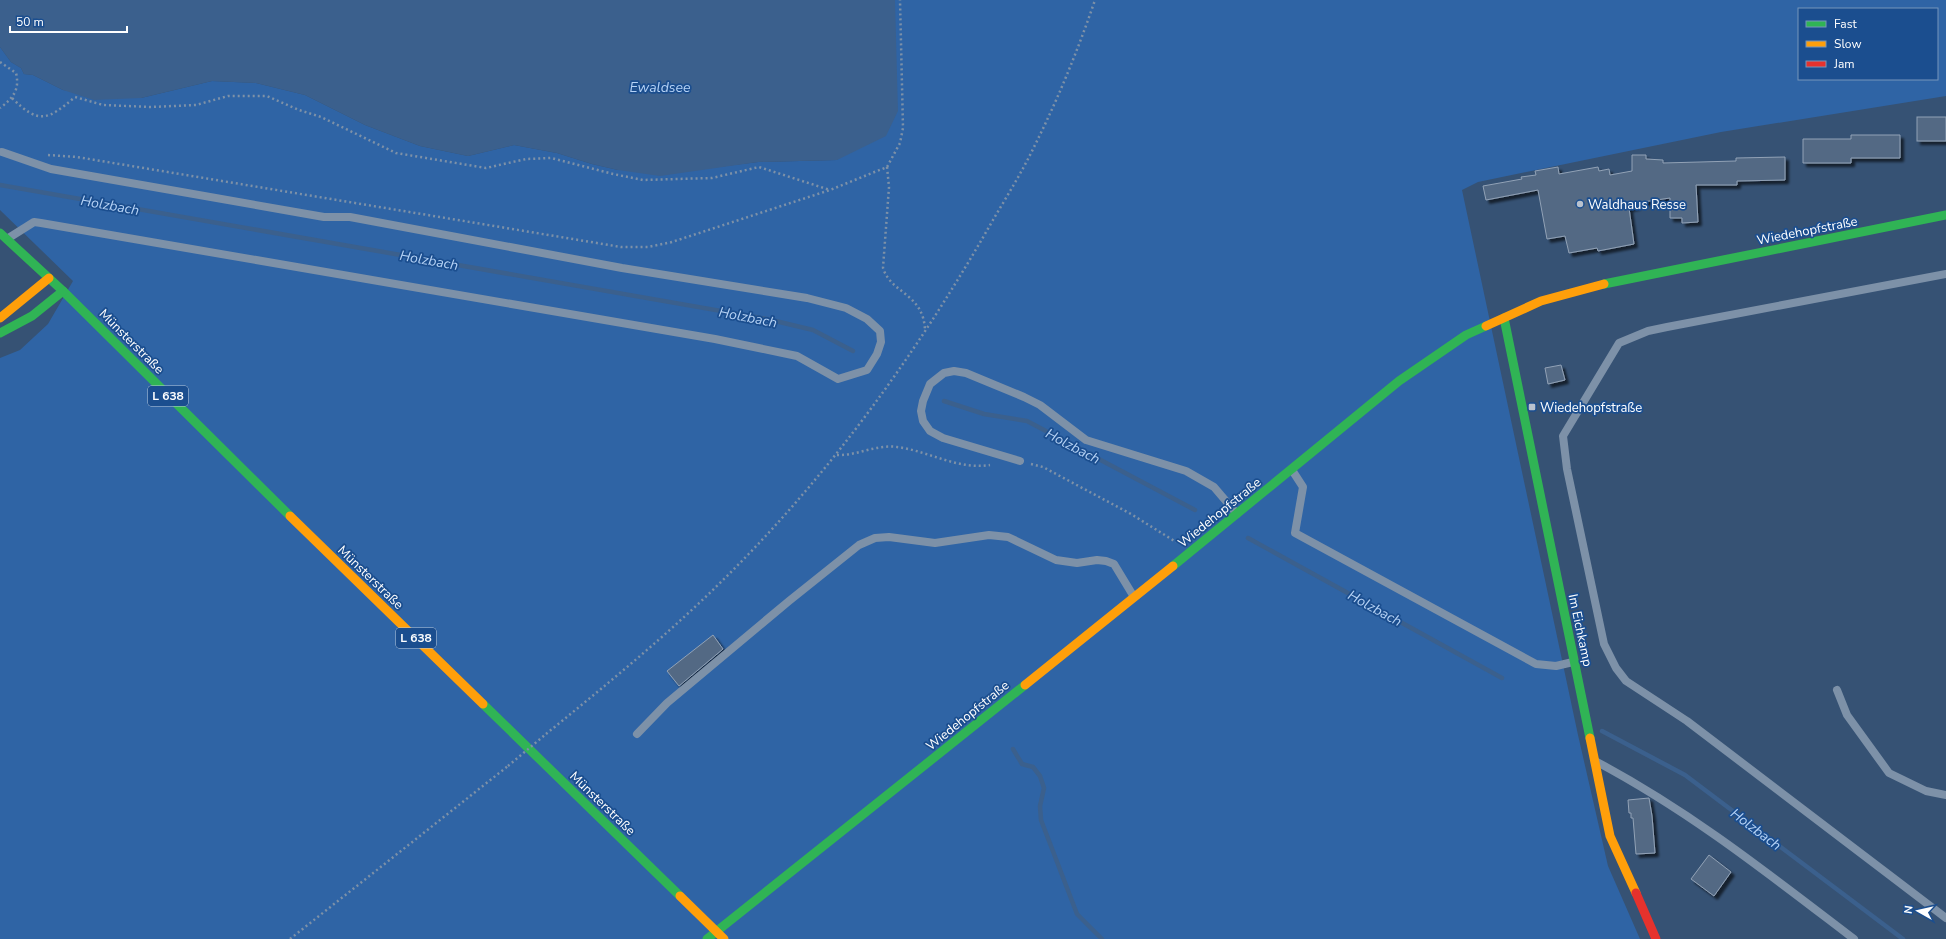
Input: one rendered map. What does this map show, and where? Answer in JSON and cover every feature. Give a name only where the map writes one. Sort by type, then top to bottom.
[{"type":"main road","name":"Wiedehopfstraße","points":[[707,939],[1134,598],[1399,381],[1466,335],[1541,301],[1613,282],[1946,215]]},
{"type":"main road","name":"Münsterstraße","points":[[3,236],[63,291],[724,939]]},
{"type":"main road","points":[[0,318],[48,278]]},
{"type":"main road","points":[[0,333],[32,316],[63,291]]},
{"type":"main road","name":"Im Eichkamp","points":[[1504,318],[1610,836],[1656,939]]},
{"type":"lane","points":[[2,152],[51,169],[324,217],[350,217],[622,268],[807,298],[846,308],[867,318],[880,331],[881,342],[877,354],[867,370],[838,379],[797,356],[715,339],[41,223],[34,222],[3,236]]},
{"type":"lane","points":[[1946,274],[1654,330],[1618,343],[1563,436],[1567,469],[1604,644],[1616,668],[1626,681],[1687,721],[1946,918]]},
{"type":"lane","points":[[1020,461],[943,438],[930,431],[923,421],[921,411],[923,401],[930,384],[944,372],[954,371],[966,373],[1024,397],[1040,405],[1086,440],[1186,471],[1214,487],[1237,514]]},
{"type":"lane","points":[[1292,469],[1303,488],[1295,533],[1536,664],[1556,666],[1574,662]]},
{"type":"lane","points":[[637,734],[666,703],[789,601],[859,545],[875,538],[889,537],[935,543],[989,535],[1008,537],[1056,560],[1076,563],[1106,560],[1114,564],[1124,578],[1134,598]]},
{"type":"lane","points":[[1837,690],[1847,715],[1889,773],[1926,791],[1946,795]]},
{"type":"lane","points":[[1595,761],[1642,786],[1722,839],[1854,939]]},
{"type":"path","points":[[900,0],[903,128],[900,143],[887,167],[889,187],[883,268],[890,281],[914,302],[923,314],[925,332]]},
{"type":"path","points":[[290,939],[508,766],[644,653],[736,567],[782,518],[836,455],[925,332],[961,276],[1034,148],[1066,79],[1094,0]]},
{"type":"path","points":[[0,62],[16,72],[17,90],[12,98],[0,108]]},
{"type":"path","points":[[12,98],[31,114],[45,118],[54,115],[75,97],[103,105],[152,107],[196,104],[228,96],[267,96],[299,110],[321,117],[396,153],[486,168],[526,159],[551,158],[613,174],[644,180],[712,178],[759,168],[830,190]]},
{"type":"path","points":[[46,154],[621,247],[648,247],[672,242],[830,190],[887,167]]},
{"type":"path","points":[[836,455],[846,456],[872,449],[897,447],[956,463],[975,466],[992,465]]},
{"type":"path","points":[[1020,461],[1043,468],[1131,514],[1191,551]]},
{"type":"shaded area","points":[[895,0],[1946,0],[1946,96],[1721,132],[1478,182],[1462,190],[1578,735],[1608,866],[1640,939],[0,939],[0,358],[20,350],[48,324],[73,281],[0,210],[0,47],[11,62],[21,68],[24,74],[33,75],[63,90],[141,98],[212,81],[256,83],[305,95],[365,125],[420,146],[468,156],[514,145],[557,153],[592,164],[618,170],[710,168],[758,162],[837,160],[894,8]]},
{"type":"water","name":"Ewaldsee","points":[[0,0],[895,0],[898,111],[886,136],[837,160],[758,162],[660,176],[618,170],[592,164],[557,153],[514,145],[468,156],[420,146],[365,125],[305,95],[256,83],[212,81],[141,98],[94,100],[63,90],[33,75],[24,74],[21,68],[11,62],[0,47]]},
{"type":"building","points":[[1917,117],[1946,117],[1946,141],[1917,141]]},
{"type":"building","points":[[1851,135],[1900,135],[1900,158],[1851,158],[1851,163],[1803,163],[1803,139],[1851,139]]},
{"type":"building","points":[[1632,155],[1646,155],[1646,159],[1663,160],[1663,163],[1736,161],[1736,158],[1785,157],[1785,180],[1737,181],[1737,185],[1696,185],[1698,222],[1682,223],[1682,218],[1670,218],[1670,198],[1636,203],[1637,206],[1629,208],[1634,244],[1598,251],[1597,248],[1569,253],[1565,236],[1547,239],[1538,190],[1486,200],[1483,186],[1536,175],[1535,171],[1558,167],[1559,174],[1598,167],[1599,171],[1609,169],[1610,175],[1632,171]]},
{"type":"building","points":[[1561,365],[1565,380],[1548,384],[1545,368]]},
{"type":"building","points":[[713,635],[723,649],[679,686],[667,671]]},
{"type":"building","points":[[1649,798],[1655,853],[1636,854],[1633,818],[1631,818],[1631,813],[1629,813],[1628,800]]},
{"type":"building","points":[[1709,855],[1731,872],[1714,896],[1691,879]]},
{"type":"waterway","name":"Holzbach","points":[[0,185],[767,319],[813,330],[853,351]]},
{"type":"waterway","name":"Holzbach","points":[[944,401],[984,414],[1027,421],[1195,510]]},
{"type":"waterway","name":"Holzbach","points":[[1248,538],[1502,678]]},
{"type":"waterway","name":"Holzbach","points":[[1602,731],[1685,775],[1903,939]]},
{"type":"waterway","points":[[1013,749],[1022,764],[1033,767],[1040,776],[1044,788],[1040,806],[1041,820],[1077,914],[1102,939]]},
{"type":"traffic: fast","points":[[1604,284],[1946,215]]},
{"type":"traffic: fast","points":[[0,233],[63,291],[290,516]]},
{"type":"traffic: fast","points":[[0,333],[32,316],[63,291]]},
{"type":"traffic: fast","points":[[1504,318],[1590,738]]},
{"type":"traffic: fast","points":[[1173,566],[1399,381],[1466,335],[1486,326]]},
{"type":"traffic: fast","points":[[707,939],[1025,685]]},
{"type":"traffic: fast","points":[[483,704],[680,896]]},
{"type":"traffic: slow","points":[[0,318],[49,278]]},
{"type":"traffic: slow","points":[[1486,326],[1541,301],[1604,284]]},
{"type":"traffic: slow","points":[[290,516],[483,704]]},
{"type":"traffic: slow","points":[[1025,685],[1173,566]]},
{"type":"traffic: slow","points":[[1590,738],[1610,836],[1636,893]]},
{"type":"traffic: slow","points":[[680,896],[724,939]]},
{"type":"traffic: jam","points":[[1636,893],[1656,939]]},
{"type":"place","name":"Waldhaus Resse","points":[[1580,204]]},
{"type":"place","name":"Wiedehopfstraße","points":[[1532,407]]}]
